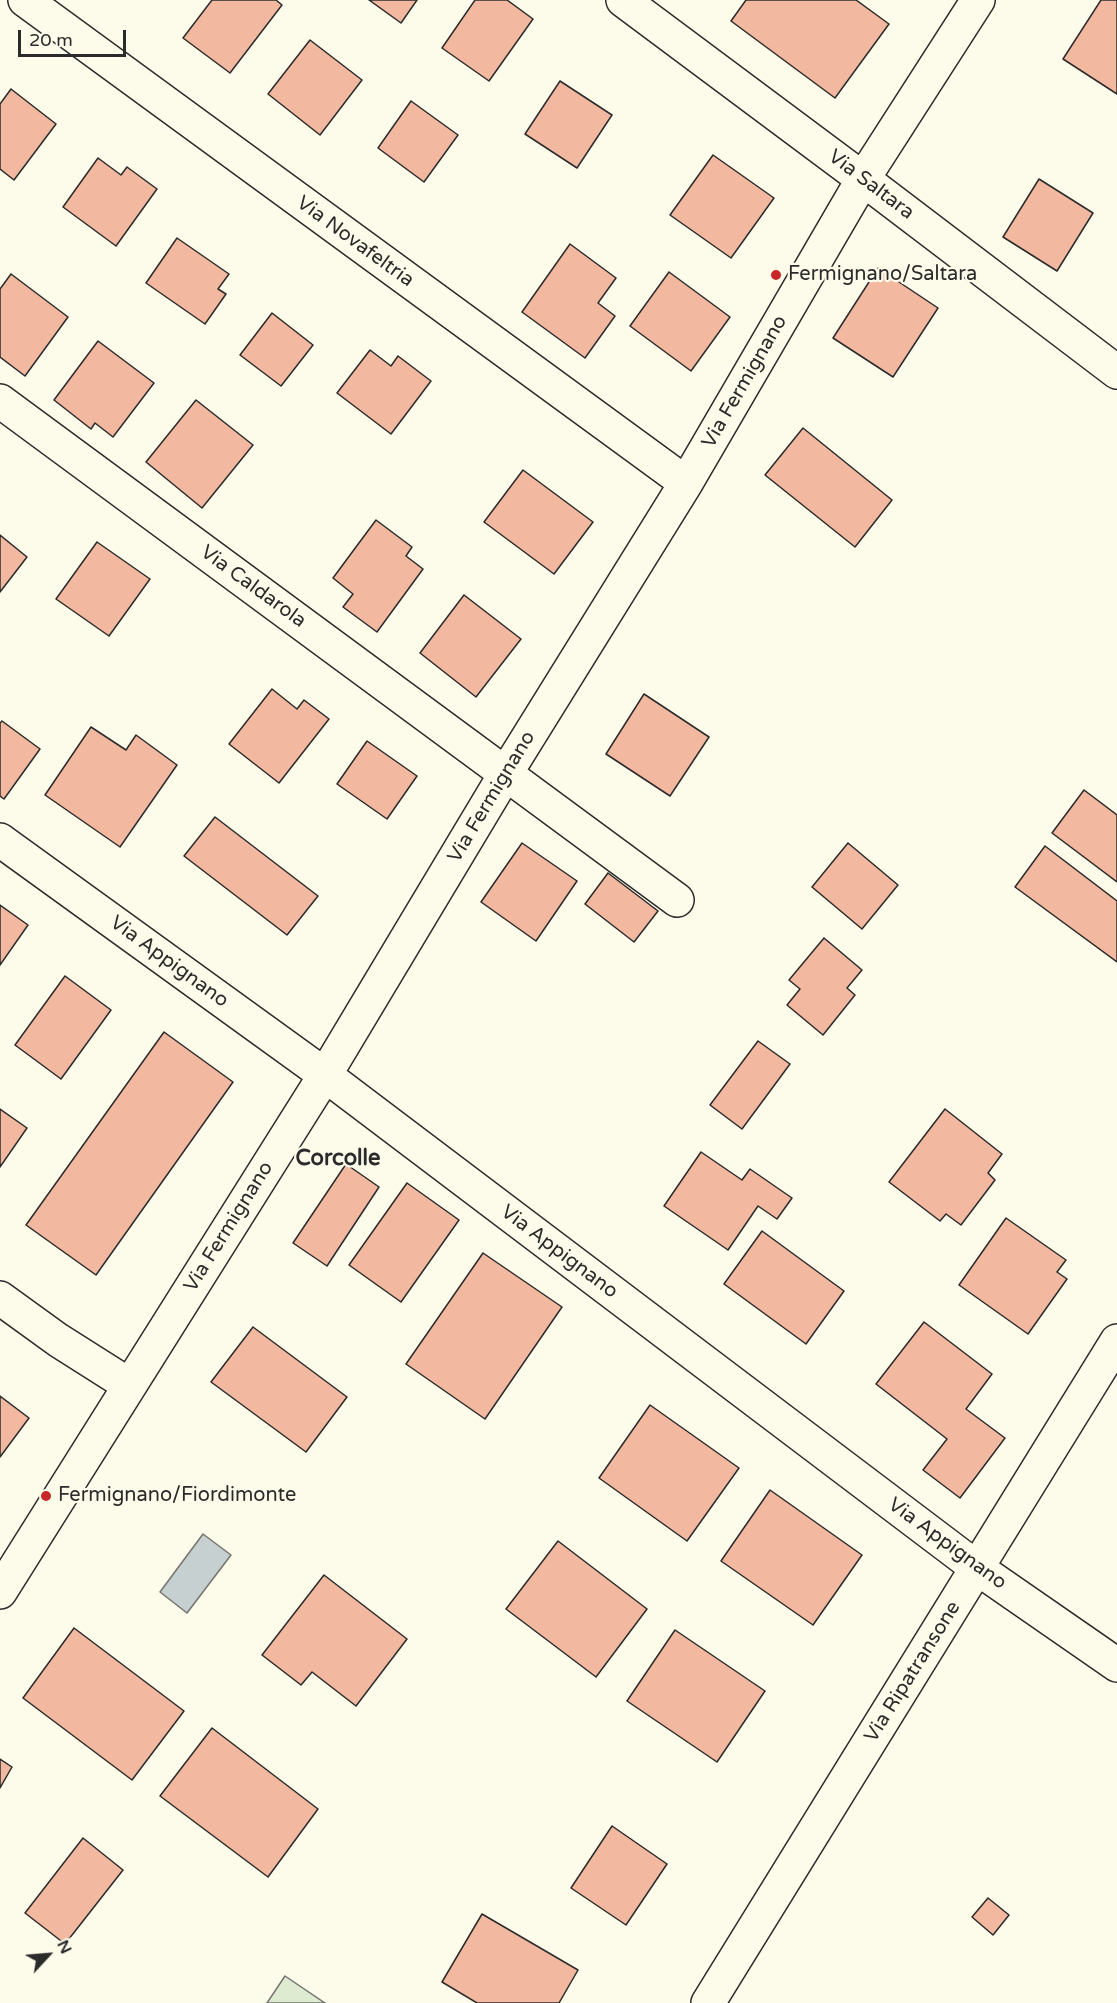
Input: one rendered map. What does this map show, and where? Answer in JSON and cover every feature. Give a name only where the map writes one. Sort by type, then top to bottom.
[{"type":"street","name":"Via Novafeltria","points":[[25,0],[686,483]]},
{"type":"street","name":"Via Saltara","points":[[623,0],[1117,372]]},
{"type":"street","name":"Via Fermignano","points":[[0,1592],[325,1075],[506,773],[686,483],[863,179],[978,0]]},
{"type":"street","name":"Via Caldarola","points":[[0,401],[677,900]]},
{"type":"street","name":"Via Appignano","points":[[0,840],[325,1075],[977,1568],[1117,1665]]},
{"type":"street","points":[[0,1298],[58,1340],[129,1386]]},
{"type":"street","name":"Via Ripatransone","points":[[708,2003],[1117,1341]]},
{"type":"green space","points":[[285,1976],[325,2003],[267,2003]]},
{"type":"shaded area","points":[[203,1534],[231,1555],[187,1613],[160,1592]]},
{"type":"building","points":[[212,0],[276,0],[282,5],[230,73],[183,38]]},
{"type":"building","points":[[369,0],[417,0],[401,23]]},
{"type":"building","points":[[475,0],[507,0],[533,19],[489,81],[442,48]]},
{"type":"building","points":[[746,0],[856,0],[889,24],[835,98],[731,21]]},
{"type":"building","points":[[1101,0],[1117,0],[1117,94],[1063,59]]},
{"type":"building","points":[[310,40],[362,80],[320,135],[268,94]]},
{"type":"building","points":[[560,81],[612,115],[577,168],[525,134]]},
{"type":"building","points":[[11,89],[56,124],[14,180],[0,169],[0,104]]},
{"type":"building","points":[[411,101],[458,135],[424,182],[378,148]]},
{"type":"building","points":[[713,155],[774,198],[731,258],[670,215]]},
{"type":"building","points":[[98,158],[121,175],[127,167],[157,189],[116,246],[63,207]]},
{"type":"building","points":[[1039,179],[1093,213],[1057,271],[1003,237]]},
{"type":"building","points":[[177,238],[229,274],[218,289],[226,294],[205,324],[146,283]]},
{"type":"building","points":[[570,244],[616,278],[598,303],[615,316],[585,358],[522,312]]},
{"type":"building","points":[[878,268],[938,308],[893,377],[833,338]]},
{"type":"building","points":[[669,272],[730,317],[691,371],[630,326]]},
{"type":"building","points":[[11,274],[68,317],[25,376],[0,357],[0,289]]},
{"type":"building","points":[[272,313],[313,345],[281,386],[240,355]]},
{"type":"building","points":[[98,341],[154,383],[113,437],[95,423],[91,429],[54,400]]},
{"type":"building","points":[[370,350],[391,366],[398,356],[431,381],[391,434],[337,393]]},
{"type":"building","points":[[196,400],[253,445],[202,508],[146,462]]},
{"type":"building","points":[[803,428],[892,500],[855,547],[765,475]]},
{"type":"building","points":[[523,470],[593,522],[554,574],[484,522]]},
{"type":"building","points":[[376,520],[412,547],[406,556],[423,569],[377,632],[343,607],[353,594],[333,578]]},
{"type":"building","points":[[0,535],[27,557],[0,592]]},
{"type":"building","points":[[97,542],[150,579],[109,636],[56,599]]},
{"type":"building","points":[[464,595],[521,639],[476,697],[420,653]]},
{"type":"building","points":[[272,689],[297,709],[304,700],[329,719],[279,783],[229,744]]},
{"type":"building","points":[[644,694],[709,737],[670,796],[606,754]]},
{"type":"building","points":[[2,721],[40,749],[4,799],[0,796],[0,723]]},
{"type":"building","points":[[91,727],[126,750],[136,735],[177,765],[120,847],[45,795]]},
{"type":"building","points":[[367,741],[417,776],[387,819],[337,784]]},
{"type":"building","points":[[1084,790],[1117,815],[1117,882],[1052,833]]},
{"type":"building","points":[[215,817],[318,896],[287,935],[184,856]]},
{"type":"building","points":[[522,843],[577,881],[536,941],[481,902]]},
{"type":"building","points":[[848,843],[898,885],[862,929],[812,887]]},
{"type":"building","points":[[1045,846],[1117,901],[1117,962],[1015,887]]},
{"type":"building","points":[[608,873],[658,911],[634,942],[585,904]]},
{"type":"building","points":[[0,905],[28,925],[0,965]]},
{"type":"building","points":[[824,938],[862,970],[847,988],[855,995],[823,1035],[787,1005],[800,989],[789,980]]},
{"type":"building","points":[[65,976],[111,1010],[61,1079],[15,1045]]},
{"type":"building","points":[[164,1032],[233,1082],[96,1275],[26,1225]]},
{"type":"building","points":[[758,1041],[790,1064],[742,1129],[710,1105]]},
{"type":"building","points":[[0,1109],[27,1128],[0,1167]]},
{"type":"building","points":[[945,1109],[1002,1154],[988,1173],[995,1180],[961,1225],[946,1214],[940,1221],[889,1182]]},
{"type":"building","points":[[701,1152],[742,1180],[750,1169],[792,1198],[777,1219],[758,1206],[728,1250],[664,1206]]},
{"type":"building","points":[[346,1164],[379,1187],[327,1266],[293,1243]]},
{"type":"building","points":[[407,1183],[459,1220],[401,1302],[349,1265]]},
{"type":"building","points":[[1006,1218],[1066,1260],[1057,1272],[1067,1279],[1028,1334],[959,1285]]},
{"type":"building","points":[[762,1231],[844,1291],[806,1344],[724,1284]]},
{"type":"building","points":[[483,1253],[562,1307],[485,1419],[406,1364]]},
{"type":"building","points":[[924,1322],[992,1374],[966,1409],[1005,1438],[960,1498],[923,1470],[947,1439],[876,1384]]},
{"type":"building","points":[[253,1327],[347,1397],[306,1452],[211,1382]]},
{"type":"building","points":[[0,1396],[29,1418],[0,1457]]},
{"type":"building","points":[[650,1405],[739,1468],[687,1541],[599,1478]]},
{"type":"building","points":[[770,1490],[862,1555],[813,1625],[721,1561]]},
{"type":"building","points":[[558,1541],[647,1609],[596,1677],[506,1609]]},
{"type":"building","points":[[324,1575],[407,1639],[356,1706],[312,1672],[301,1685],[262,1655]]},
{"type":"building","points":[[74,1628],[184,1711],[132,1780],[23,1698]]},
{"type":"building","points":[[675,1630],[765,1691],[717,1762],[627,1701]]},
{"type":"building","points":[[212,1728],[318,1809],[268,1877],[160,1796]]},
{"type":"building","points":[[0,1759],[12,1767],[0,1788]]},
{"type":"building","points":[[612,1826],[667,1864],[626,1925],[571,1888]]},
{"type":"building","points":[[83,1838],[123,1870],[65,1944],[25,1913]]},
{"type":"building","points":[[988,1898],[1009,1915],[993,1935],[972,1917]]},
{"type":"building","points":[[482,1914],[578,1970],[559,2003],[477,2003],[442,1982]]},
{"type":"place","name":"Fermignano/Saltara","points":[[776,275]]},
{"type":"place","name":"Fermignano/Fiordimonte","points":[[46,1496]]},
{"type":"district","name":"Corcolle","points":[[338,1159]]}]
